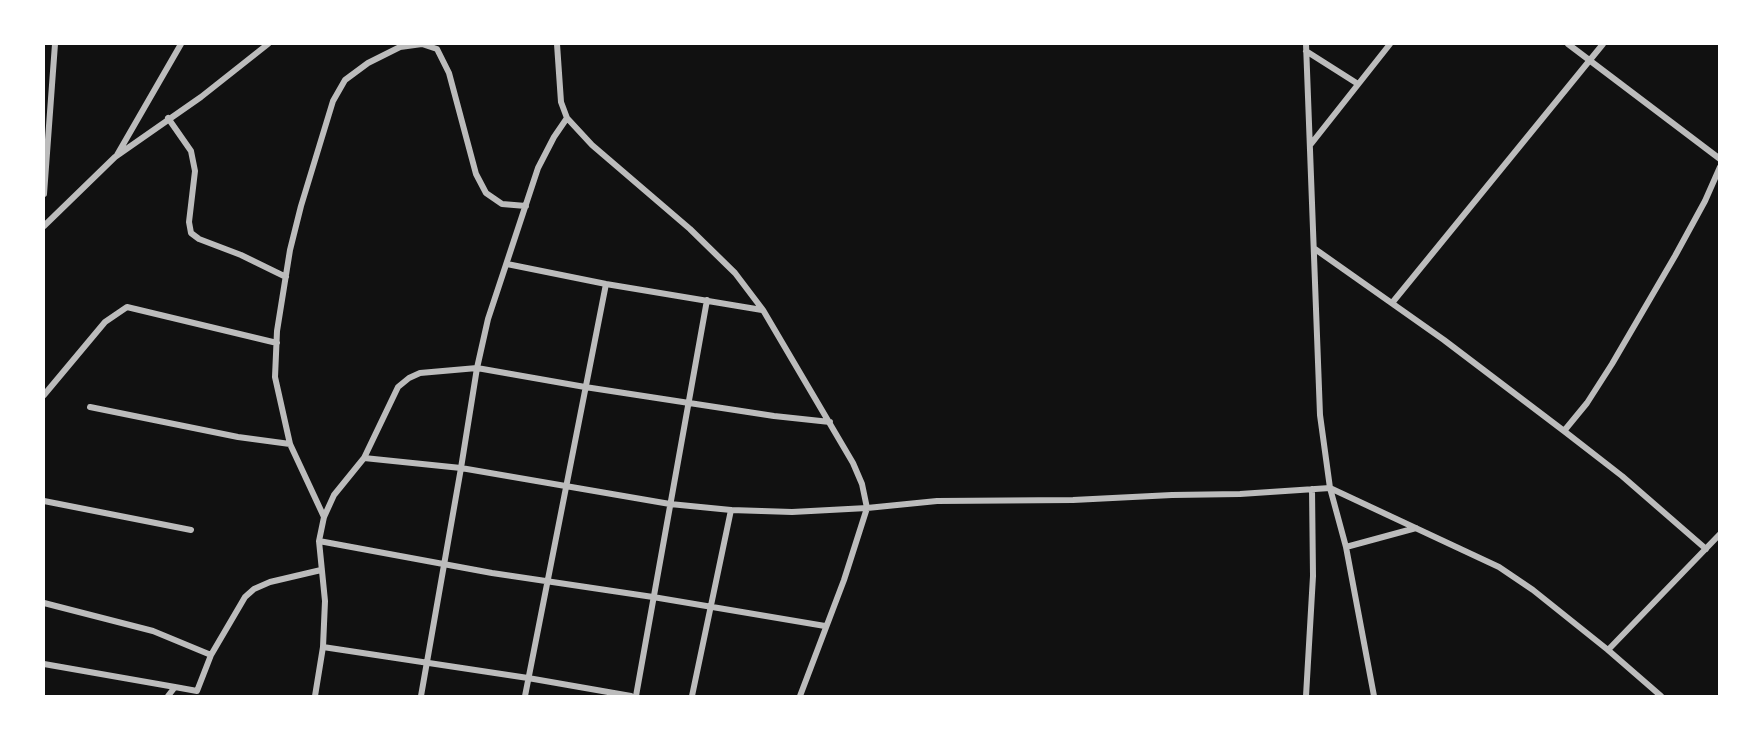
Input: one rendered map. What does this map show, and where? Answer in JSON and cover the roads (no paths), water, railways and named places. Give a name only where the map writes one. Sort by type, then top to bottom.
[{"type":"street","points":[[44,194],[55,44]]},
{"type":"street","points":[[115,157],[181,44]]},
{"type":"street","points":[[44,226],[115,157],[201,97],[268,44]]},
{"type":"street","points":[[324,517],[290,444],[275,377],[277,331],[301,206],[333,101],[345,80],[368,63],[400,47],[422,44],[437,49],[449,73],[476,174],[486,193],[502,204],[526,206]]},
{"type":"street","points":[[557,44],[561,102],[567,118],[592,145],[690,229],[735,273],[763,310],[830,422],[862,484],[867,508],[844,580],[800,696]]},
{"type":"street","points":[[1306,44],[1320,415],[1330,488],[1346,547],[1374,696]]},
{"type":"street","points":[[1311,144],[1390,44]]},
{"type":"street","points":[[1568,44],[1719,159]]},
{"type":"street","points":[[1392,303],[1603,44]]},
{"type":"street","points":[[1306,51],[1358,84]]},
{"type":"street","points":[[168,118],[191,151],[195,171],[189,222],[191,232],[199,239],[241,255],[286,277]]},
{"type":"street","points":[[421,696],[477,368],[488,319],[538,168],[567,118]]},
{"type":"street","points":[[1564,431],[1587,403],[1612,364],[1705,201],[1719,167]]},
{"type":"street","points":[[1315,249],[1392,303],[1564,431],[1622,476],[1706,549]]},
{"type":"street","points":[[507,264],[606,284],[763,310]]},
{"type":"street","points":[[525,696],[606,284]]},
{"type":"street","points":[[323,647],[634,696],[707,300]]},
{"type":"street","points":[[44,395],[105,322],[127,307],[277,343]]},
{"type":"street","points":[[315,696],[323,647],[324,601],[319,541],[324,517],[334,495],[364,458],[398,387],[409,378],[420,373],[477,368],[687,403],[830,422]]},
{"type":"street","points":[[90,407],[290,444]]},
{"type":"street","points":[[364,458],[461,468],[670,504],[731,510],[792,512],[937,501],[1073,500],[1330,488],[1499,567],[1533,590],[1661,696]]},
{"type":"street","points":[[1306,696],[1314,576],[1312,489]]},
{"type":"street","points":[[44,501],[191,530]]},
{"type":"street","points":[[692,696],[731,510]]},
{"type":"street","points":[[1346,547],[1416,528]]},
{"type":"street","points":[[1608,650],[1719,534]]},
{"type":"street","points":[[319,541],[443,565],[825,626]]},
{"type":"street","points":[[44,664],[175,687],[196,694],[211,655],[245,597],[254,589],[270,582],[321,570]]},
{"type":"street","points":[[44,603],[153,631],[211,655]]},
{"type":"street","points":[[168,696],[175,687]]}]
